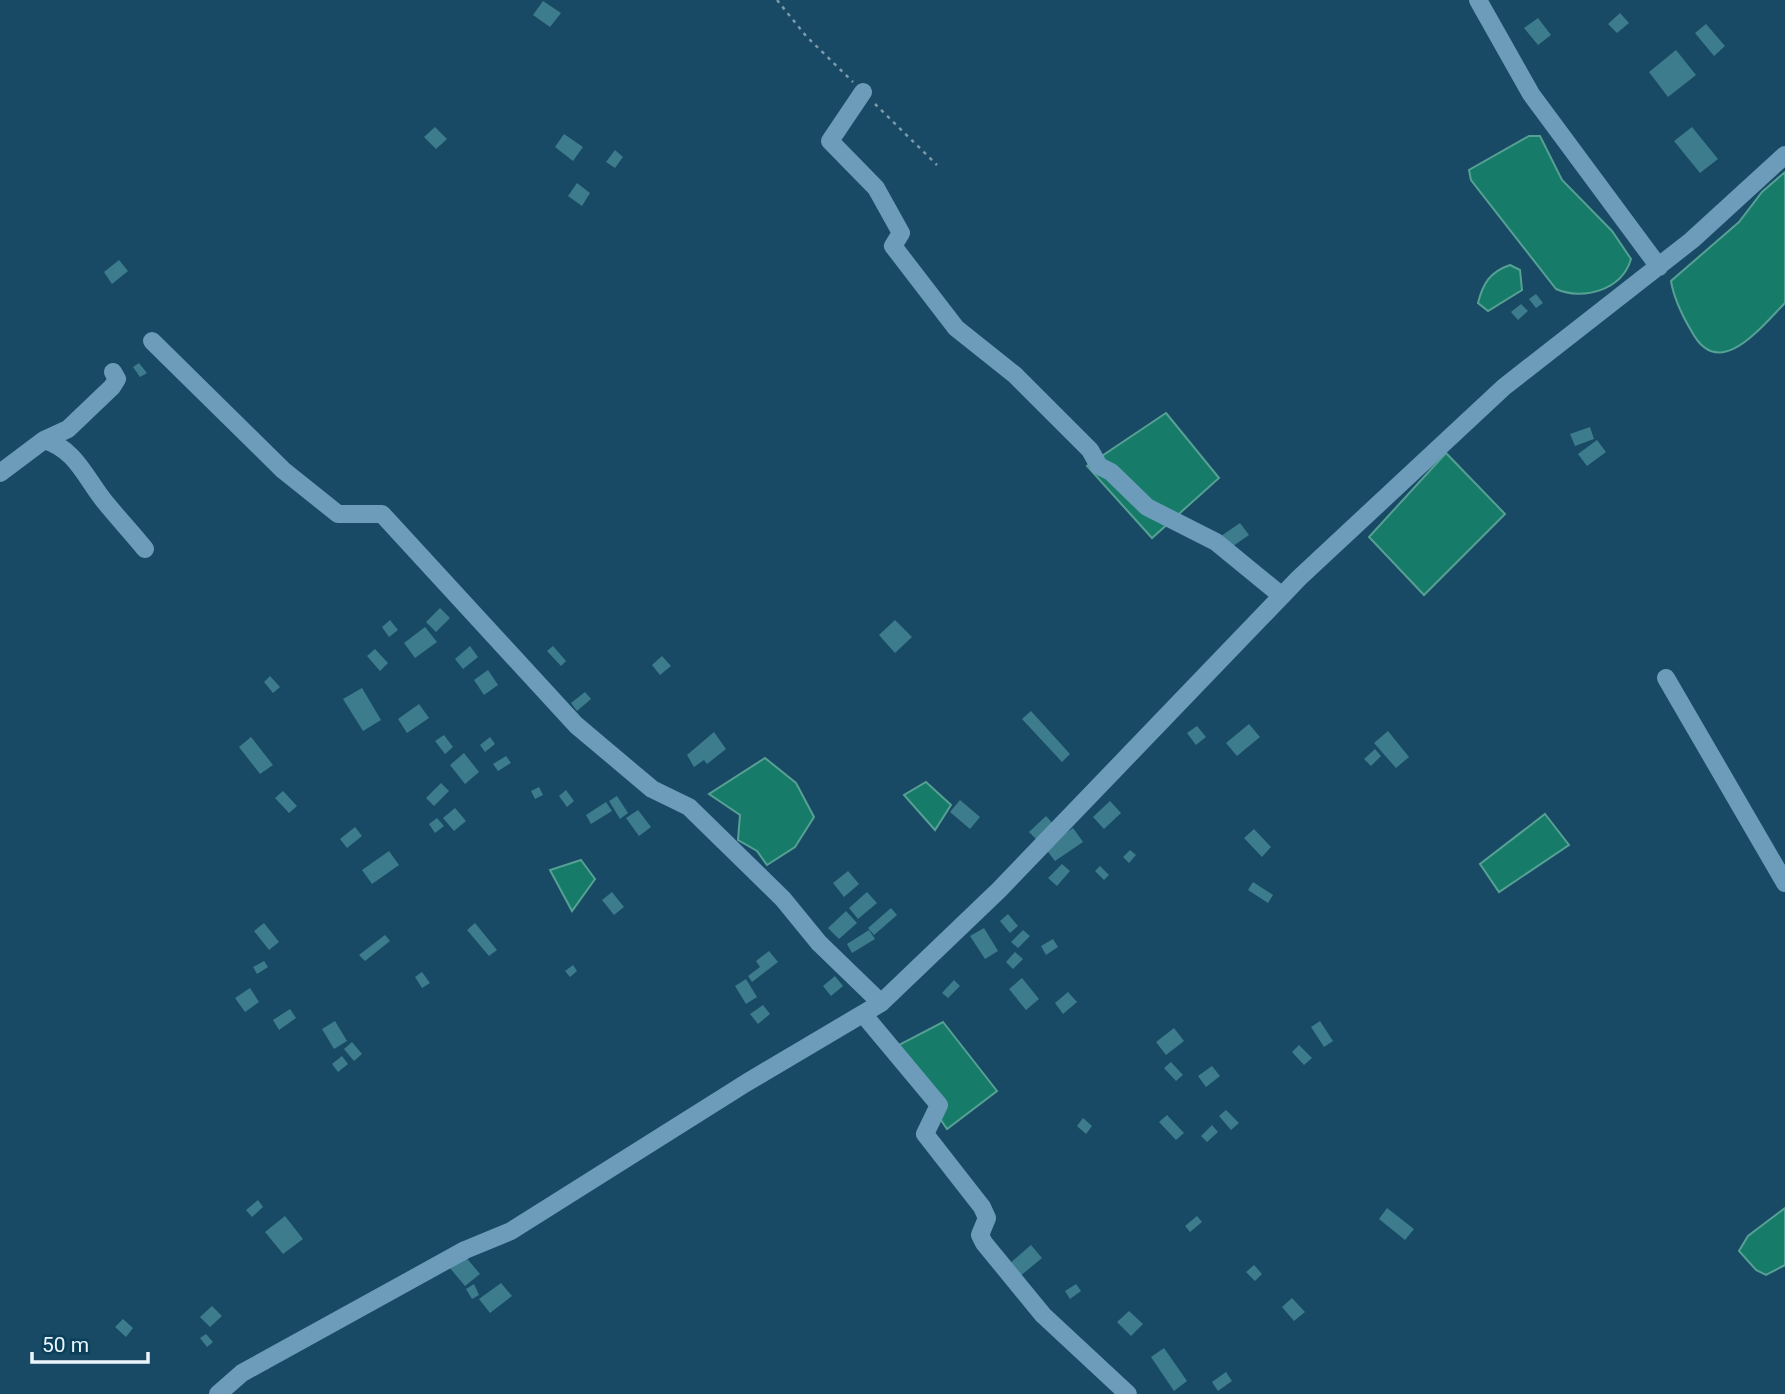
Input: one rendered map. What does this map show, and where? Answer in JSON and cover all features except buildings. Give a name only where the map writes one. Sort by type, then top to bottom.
[{"type":"street","points":[[1478,0],[1531,94],[1659,267]]},
{"type":"street","points":[[863,92],[830,141],[876,188],[901,233],[893,246],[956,328],[1015,374],[1090,450],[1099,466],[1111,472],[1147,508],[1216,542],[1282,596]]},
{"type":"street","points":[[218,1394],[242,1373],[465,1250],[511,1231],[746,1083],[881,1003],[999,890],[1282,596],[1504,387],[1659,267],[1785,155]]},
{"type":"street","points":[[152,341],[283,470],[338,514],[382,514],[576,725],[652,789],[689,807],[783,899],[819,943],[881,1003]]},
{"type":"street","points":[[0,473],[44,440],[68,429],[112,387],[117,379],[113,372]]},
{"type":"street","points":[[44,440],[73,457],[105,502],[145,549]]},
{"type":"street","points":[[1666,678],[1785,883]]},
{"type":"street","points":[[863,1014],[939,1104],[925,1134],[982,1207],[987,1217],[980,1235],[984,1243],[1043,1315],[1128,1394]]},
{"type":"shaded area","points":[[1529,136],[1540,136],[1562,180],[1612,231],[1631,259],[1626,270],[1610,285],[1600,290],[1578,294],[1556,289],[1471,180],[1469,170]]},
{"type":"shaded area","points":[[1785,172],[1785,303],[1739,346],[1714,352],[1703,346],[1692,332],[1679,308],[1671,281],[1739,222],[1762,192]]},
{"type":"shaded area","points":[[1510,265],[1520,270],[1522,290],[1488,311],[1478,303],[1482,290],[1492,275]]},
{"type":"shaded area","points":[[1166,413],[1219,478],[1152,538],[1087,466]]},
{"type":"shaded area","points":[[1446,453],[1505,514],[1424,595],[1369,537]]},
{"type":"shaded area","points":[[765,758],[796,783],[814,817],[795,847],[767,865],[757,851],[738,840],[740,815],[709,794]]},
{"type":"shaded area","points":[[926,782],[951,805],[935,830],[904,795]]},
{"type":"shaded area","points":[[1545,814],[1569,845],[1499,892],[1480,864]]},
{"type":"shaded area","points":[[581,860],[595,879],[572,911],[550,870]]},
{"type":"shaded area","points":[[943,1022],[997,1091],[947,1129],[893,1048]]},
{"type":"shaded area","points":[[1785,1208],[1785,1265],[1766,1275],[1756,1270],[1739,1251],[1748,1236]]}]
